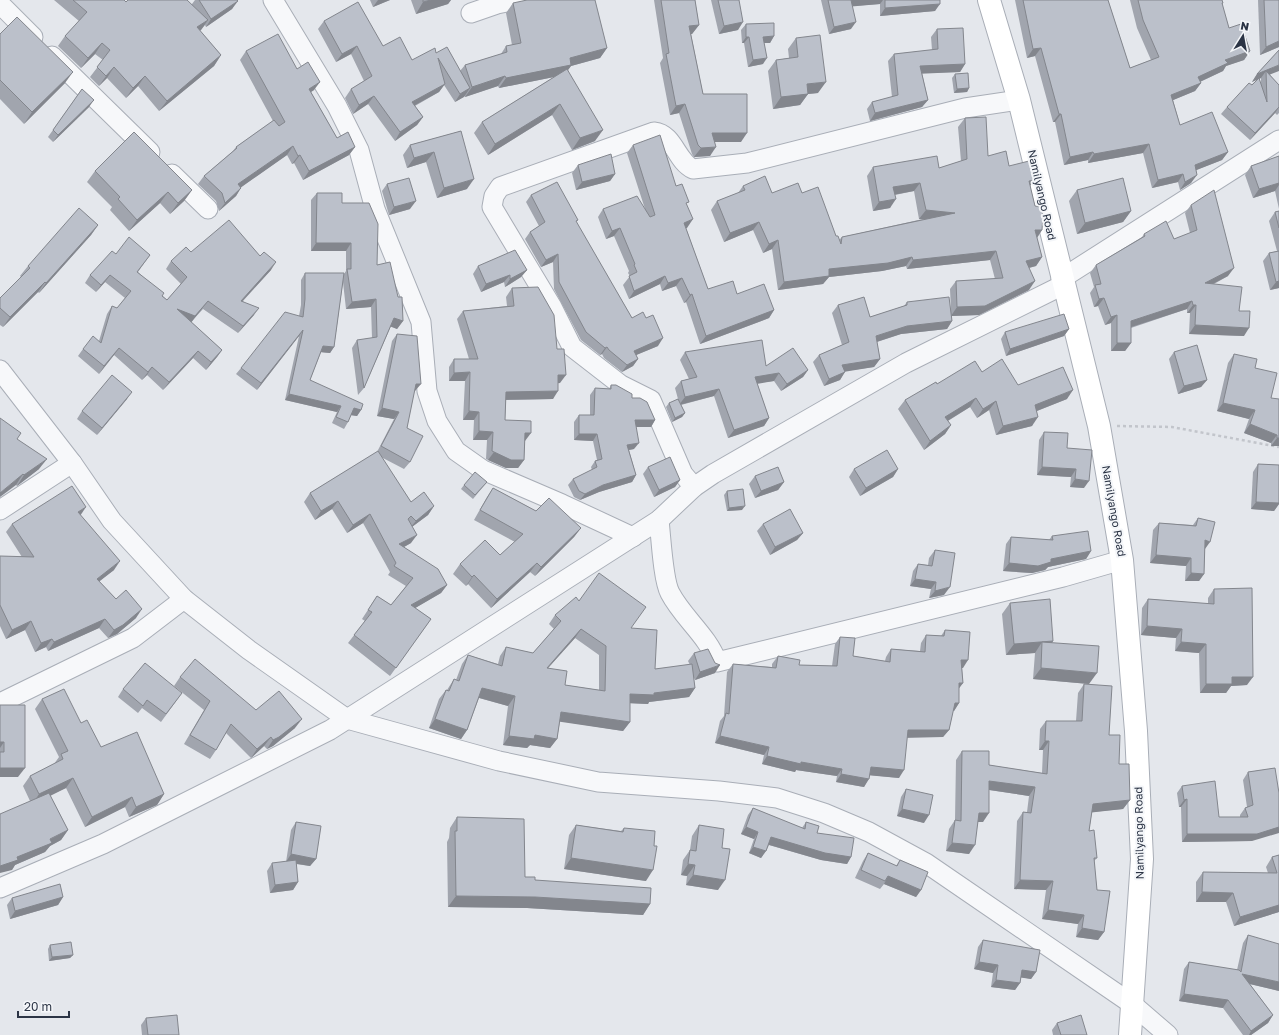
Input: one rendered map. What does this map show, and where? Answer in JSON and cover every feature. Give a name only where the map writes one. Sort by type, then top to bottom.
[{"type":"main road","name":"Namilyango Road","points":[[989,0],[1018,100],[1099,426],[1122,560],[1136,731],[1142,859],[1130,1035]]},
{"type":"street","points":[[273,0],[337,106],[359,150],[375,209],[421,322],[428,391],[437,421],[456,451],[483,470],[633,537]]},
{"type":"street","points":[[471,14],[497,4],[516,0]]},
{"type":"street","points":[[0,4],[208,209]]},
{"type":"street","points":[[694,487],[683,474],[650,400],[621,385],[572,347],[552,307],[492,207],[494,196],[500,187],[654,132],[661,133],[672,144],[686,165],[693,169],[747,163],[965,108],[1018,100]]},
{"type":"street","points":[[0,888],[103,844],[330,730],[659,520],[694,487],[713,474],[906,363],[1062,282],[1279,140]]},
{"type":"street","points":[[0,370],[72,463],[112,521],[184,599],[249,650],[347,719],[499,760],[598,782],[719,791],[776,798],[824,813],[869,832],[926,863],[1132,1004],[1168,1035]]},
{"type":"street","points":[[0,510],[72,463]]},
{"type":"street","points":[[659,520],[661,549],[669,592],[693,626],[712,649],[718,662],[1063,577],[1122,560]]},
{"type":"street","points":[[0,703],[132,638],[184,599]]},
{"type":"path","points":[[1099,426],[1172,427],[1279,448]]},
{"type":"building","points":[[73,0],[124,0],[126,2],[128,0],[187,0],[208,20],[197,27],[221,55],[167,101],[145,76],[133,88],[114,67],[106,76],[97,67],[110,50],[102,43],[88,58],[65,36],[87,12]]},
{"type":"building","points":[[199,0],[237,0],[238,1],[211,19]]},
{"type":"building","points":[[527,0],[595,0],[607,48],[570,58],[571,65],[506,78],[505,76],[472,87],[465,65],[507,52],[506,46],[521,43],[513,3]]},
{"type":"building","points":[[661,0],[695,0],[699,25],[689,26],[703,94],[747,94],[747,133],[712,133],[716,147],[701,148],[698,145],[685,104],[676,106],[666,54],[669,53]]},
{"type":"building","points":[[718,0],[739,0],[743,22],[724,26]]},
{"type":"building","points":[[828,0],[851,0],[856,22],[834,27]]},
{"type":"building","points":[[885,0],[940,0],[940,4],[885,8]]},
{"type":"building","points":[[1023,0],[1108,0],[1130,68],[1159,57],[1143,20],[1138,0],[1222,0],[1229,28],[1241,24],[1250,51],[1225,60],[1228,63],[1198,77],[1201,83],[1171,95],[1180,125],[1212,112],[1228,152],[1195,165],[1197,175],[1185,182],[1183,174],[1158,180],[1149,144],[1070,157],[1061,114],[1059,114],[1041,48],[1033,49]]},
{"type":"building","points":[[1264,0],[1279,0],[1279,41],[1266,47]]},
{"type":"building","points":[[358,2],[383,46],[400,37],[412,60],[435,48],[436,53],[447,47],[470,88],[460,94],[438,58],[445,84],[412,102],[423,117],[400,132],[374,96],[359,105],[351,89],[372,76],[357,46],[342,54],[324,21]]},
{"type":"building","points":[[17,17],[73,72],[32,112],[0,80],[0,34]]},
{"type":"building","points":[[774,23],[774,36],[763,37],[767,58],[753,60],[749,37],[746,37],[746,24]]},
{"type":"building","points":[[963,28],[965,64],[920,66],[928,100],[875,113],[872,102],[898,95],[894,54],[938,49],[937,29]]},
{"type":"building","points":[[278,34],[297,69],[308,62],[320,82],[309,89],[337,138],[348,132],[355,147],[309,171],[293,146],[238,184],[241,188],[225,203],[222,193],[204,176],[237,148],[236,147],[274,120],[279,126],[285,122],[246,51]]},
{"type":"building","points":[[820,35],[826,82],[807,84],[808,94],[781,97],[776,60],[798,57],[796,38]]},
{"type":"building","points":[[1279,50],[1279,65],[1257,74]]},
{"type":"building","points":[[567,69],[603,130],[580,138],[560,104],[495,144],[482,122]]},
{"type":"building","points":[[1266,71],[1279,85],[1279,107],[1255,133],[1227,107],[1249,83],[1252,85],[1259,78],[1267,102]]},
{"type":"building","points":[[968,73],[969,88],[957,89],[955,74]]},
{"type":"building","points":[[82,89],[94,100],[58,135],[53,130]]},
{"type":"building","points":[[986,117],[988,156],[1006,151],[1009,166],[1029,161],[1034,180],[1029,181],[1035,206],[1041,207],[1043,215],[1042,230],[1035,230],[1042,257],[1026,261],[1035,281],[985,306],[957,307],[956,281],[1003,278],[996,251],[913,260],[912,257],[888,263],[829,269],[829,276],[784,282],[778,240],[769,244],[759,222],[730,233],[717,201],[745,190],[743,186],[765,176],[772,193],[798,183],[802,193],[818,187],[836,236],[838,236],[841,244],[842,237],[955,213],[926,210],[920,183],[893,187],[896,199],[879,202],[873,167],[937,156],[939,168],[967,159],[965,118]]},
{"type":"building","points":[[461,131],[474,179],[444,188],[434,152],[414,158],[410,145]]},
{"type":"building","points":[[134,132],[192,190],[178,203],[168,192],[137,220],[118,199],[120,197],[95,171]]},
{"type":"building","points":[[660,135],[676,186],[682,184],[689,202],[686,203],[693,219],[684,223],[708,289],[733,281],[737,294],[764,284],[774,310],[706,336],[692,294],[690,295],[682,278],[668,283],[665,276],[634,291],[629,276],[637,272],[634,265],[635,264],[620,228],[612,231],[603,209],[637,196],[650,217],[655,215],[633,145]]},
{"type":"building","points":[[611,154],[615,174],[582,182],[578,165]]},
{"type":"building","points":[[1279,156],[1279,183],[1259,189],[1251,166]]},
{"type":"building","points":[[409,178],[416,201],[394,207],[387,184]]},
{"type":"building","points":[[1123,178],[1131,211],[1085,223],[1077,190]]},
{"type":"building","points":[[557,182],[578,220],[576,221],[632,318],[643,312],[646,318],[653,315],[663,338],[634,351],[638,359],[627,365],[607,347],[605,348],[586,332],[559,282],[558,254],[546,260],[530,232],[545,222],[531,195]]},
{"type":"building","points":[[1214,190],[1234,268],[1205,283],[1242,287],[1239,311],[1250,311],[1249,328],[1195,325],[1196,305],[1193,305],[1192,301],[1131,321],[1131,343],[1117,343],[1117,315],[1111,317],[1104,298],[1099,299],[1095,285],[1101,284],[1096,265],[1145,236],[1144,234],[1166,221],[1174,239],[1197,230],[1191,205]]},
{"type":"building","points":[[317,193],[342,193],[342,203],[369,203],[378,224],[377,265],[390,262],[398,297],[402,297],[403,321],[394,318],[364,388],[357,340],[377,337],[376,299],[352,302],[347,269],[351,269],[351,243],[316,243]]},
{"type":"building","points":[[79,208],[98,225],[46,283],[45,282],[10,317],[0,308],[0,298],[30,268],[28,266]]},
{"type":"building","points":[[1279,211],[1279,228],[1275,212]]},
{"type":"building","points":[[229,220],[260,256],[264,252],[276,262],[241,301],[259,308],[243,326],[208,301],[195,316],[177,309],[222,350],[211,362],[198,351],[169,382],[152,367],[148,372],[119,348],[104,366],[83,349],[93,336],[101,343],[112,306],[117,308],[131,291],[110,275],[101,285],[90,275],[112,251],[116,254],[129,237],[150,255],[137,272],[164,293],[162,296],[167,300],[187,277],[171,261],[186,247],[191,252]]},
{"type":"building","points":[[515,250],[527,270],[510,279],[510,275],[486,284],[478,266]]},
{"type":"building","points":[[1279,251],[1279,281],[1276,282],[1269,253]]},
{"type":"building","points":[[305,273],[344,273],[334,347],[323,346],[310,380],[363,404],[361,410],[354,408],[348,422],[336,417],[341,406],[289,394],[303,330],[261,383],[241,368],[285,312],[303,317]]},
{"type":"building","points":[[538,287],[554,315],[557,349],[564,349],[566,375],[558,375],[558,391],[506,392],[505,420],[531,421],[531,433],[525,433],[524,460],[511,460],[492,451],[493,432],[479,431],[479,412],[469,411],[470,372],[454,373],[454,359],[478,359],[463,311],[514,306],[512,288]]},
{"type":"building","points":[[864,297],[870,317],[907,305],[907,302],[949,297],[952,321],[907,326],[876,336],[880,359],[842,365],[845,372],[829,379],[819,355],[849,342],[838,305]]},
{"type":"building","points":[[1064,314],[1069,329],[1010,349],[1005,332]]},
{"type":"building","points":[[397,334],[417,336],[421,384],[416,384],[407,428],[423,436],[410,462],[381,446],[399,412],[382,408]]},
{"type":"building","points":[[762,340],[766,366],[793,348],[808,370],[787,384],[779,373],[755,377],[769,418],[734,430],[719,389],[685,397],[681,381],[697,377],[685,352]]},
{"type":"building","points":[[1197,345],[1207,380],[1184,386],[1174,352]]},
{"type":"building","points":[[1234,354],[1257,359],[1255,368],[1277,373],[1271,398],[1279,399],[1279,438],[1277,438],[1277,435],[1250,424],[1255,410],[1223,403]]},
{"type":"building","points":[[1002,359],[1018,385],[1063,367],[1073,390],[1035,405],[1038,417],[1003,426],[996,401],[983,409],[976,398],[945,417],[951,425],[930,441],[905,400],[936,382],[937,384],[975,361],[982,372]]},
{"type":"building","points":[[112,375],[132,392],[102,428],[82,411]]},
{"type":"building","points":[[611,385],[616,385],[632,394],[632,398],[640,398],[647,402],[655,420],[635,420],[639,443],[627,445],[636,475],[603,485],[585,494],[579,491],[573,479],[597,467],[595,461],[602,459],[597,434],[579,434],[579,415],[594,415],[595,388],[611,389]]},
{"type":"building","points":[[678,399],[685,413],[675,418],[669,403]]},
{"type":"building","points":[[0,418],[21,433],[17,439],[47,459],[24,475],[23,474],[0,493]]},
{"type":"building","points":[[1044,432],[1068,433],[1067,448],[1092,450],[1089,481],[1075,479],[1076,469],[1042,467]]},
{"type":"building","points":[[887,450],[898,469],[866,488],[854,469]]},
{"type":"building","points":[[378,451],[411,502],[424,492],[434,506],[416,521],[411,516],[408,519],[417,535],[399,544],[438,569],[447,585],[411,605],[431,619],[396,668],[354,635],[372,612],[368,610],[377,596],[391,605],[413,578],[394,566],[396,563],[370,514],[353,525],[338,501],[321,511],[310,493]]},
{"type":"building","points":[[670,457],[680,480],[659,490],[648,467]]},
{"type":"building","points":[[1258,464],[1279,465],[1279,503],[1256,502]]},
{"type":"building","points":[[778,467],[784,482],[761,491],[755,476]]},
{"type":"building","points":[[475,472],[487,482],[475,495],[464,485]]},
{"type":"building","points":[[72,486],[86,507],[78,512],[120,561],[97,579],[116,599],[126,590],[142,609],[123,625],[114,630],[105,619],[54,642],[52,639],[41,643],[31,621],[12,630],[0,605],[0,556],[34,557],[12,524]]},
{"type":"building","points":[[493,488],[536,511],[549,498],[581,528],[541,567],[537,563],[497,599],[474,575],[472,577],[460,564],[485,540],[500,555],[523,534],[480,510]]},
{"type":"building","points":[[743,489],[745,506],[729,508],[727,491]]},
{"type":"building","points":[[790,509],[803,533],[775,547],[763,524]]},
{"type":"building","points":[[1198,518],[1215,522],[1210,542],[1205,540],[1204,574],[1191,573],[1191,558],[1156,555],[1159,523],[1196,526]]},
{"type":"building","points":[[1088,531],[1091,551],[1051,559],[1051,562],[1038,566],[1009,563],[1011,537],[1053,540],[1052,536]]},
{"type":"building","points":[[935,550],[955,553],[950,587],[935,591],[936,582],[915,579],[918,564],[932,566]]},
{"type":"building","points":[[599,573],[646,607],[631,628],[657,630],[655,669],[692,664],[695,688],[654,693],[654,695],[630,694],[630,722],[561,712],[557,739],[535,735],[534,739],[509,736],[515,696],[482,688],[467,730],[435,719],[446,690],[449,691],[454,679],[459,681],[468,655],[502,666],[506,647],[533,653],[561,621],[555,615],[576,597],[579,601]],"holes":[[[581,629],[606,646],[605,691],[565,685],[567,671],[547,668]]]},
{"type":"building","points":[[1252,588],[1253,677],[1232,677],[1232,684],[1206,684],[1206,644],[1181,642],[1182,629],[1147,626],[1148,599],[1214,604],[1214,589]]},
{"type":"building","points":[[1050,599],[1053,641],[1014,644],[1010,603]]},
{"type":"building","points":[[945,630],[970,632],[968,660],[961,660],[963,683],[959,683],[959,703],[955,703],[949,730],[908,730],[904,770],[871,767],[869,779],[841,774],[842,769],[801,762],[801,764],[767,756],[769,747],[720,736],[726,713],[729,714],[733,664],[776,668],[778,656],[800,660],[799,665],[837,666],[840,637],[855,638],[853,656],[890,662],[891,649],[925,652],[926,635],[944,636]]},
{"type":"building","points":[[1042,642],[1099,646],[1097,673],[1041,668]]},
{"type":"building","points":[[708,649],[715,663],[720,665],[700,672],[694,653]]},
{"type":"building","points":[[195,659],[256,710],[279,691],[302,719],[279,737],[273,740],[271,737],[257,749],[231,724],[216,750],[190,735],[210,701],[180,677]]},
{"type":"building","points":[[145,663],[182,693],[166,714],[147,700],[143,706],[123,689]]},
{"type":"building","points":[[1084,684],[1112,686],[1109,735],[1120,735],[1119,764],[1129,764],[1130,800],[1093,804],[1089,831],[1094,830],[1097,858],[1094,858],[1097,890],[1110,891],[1104,932],[1082,928],[1084,915],[1048,910],[1053,881],[1020,880],[1023,812],[1031,813],[1035,787],[989,781],[989,813],[979,813],[975,845],[952,843],[955,820],[961,821],[962,751],[989,751],[989,765],[1047,774],[1049,741],[1045,741],[1046,721],[1082,721]]},
{"type":"building","points":[[64,689],[81,723],[87,720],[101,747],[137,732],[164,794],[136,807],[132,797],[92,817],[73,778],[39,794],[30,776],[63,759],[61,754],[68,751],[42,699]]},
{"type":"building","points":[[0,705],[25,705],[25,768],[0,768],[0,752],[4,752],[4,742],[0,742]]},
{"type":"building","points":[[1275,768],[1279,793],[1279,827],[1257,834],[1187,834],[1187,799],[1184,800],[1182,786],[1215,781],[1219,817],[1248,817],[1245,808],[1253,805],[1248,772]]},
{"type":"building","points":[[906,789],[933,795],[929,815],[902,809]]},
{"type":"building","points":[[49,793],[68,830],[50,839],[52,843],[17,857],[18,860],[0,866],[0,814]]},
{"type":"building","points":[[753,808],[805,829],[806,822],[819,826],[817,833],[854,838],[851,857],[825,853],[771,837],[766,851],[753,847],[758,832],[746,827]]},
{"type":"building","points":[[457,817],[524,819],[525,877],[535,877],[535,880],[651,888],[650,904],[535,897],[456,896],[455,831],[457,831]]},
{"type":"building","points":[[296,822],[321,826],[316,859],[291,854]]},
{"type":"building","points":[[576,825],[623,832],[624,828],[655,831],[654,846],[657,846],[653,870],[571,858]]},
{"type":"building","points":[[699,825],[724,829],[722,848],[730,849],[725,880],[693,875],[695,865],[688,864],[690,850],[696,851]]},
{"type":"building","points":[[868,853],[897,866],[900,860],[928,872],[921,890],[888,876],[885,881],[861,870]]},
{"type":"building","points":[[1279,855],[1279,905],[1240,917],[1233,893],[1202,892],[1203,872],[1277,873],[1272,857]]},
{"type":"building","points":[[296,860],[298,882],[275,885],[272,863]]},
{"type":"building","points":[[60,884],[63,897],[15,911],[12,898]]},
{"type":"building","points":[[1248,935],[1279,944],[1279,982],[1242,974],[1273,1015],[1251,1031],[1228,1000],[1184,994],[1189,962],[1239,970],[1241,972]]},
{"type":"building","points":[[983,940],[1040,950],[1036,972],[1022,970],[1020,983],[996,980],[998,965],[979,962]]},
{"type":"building","points":[[71,942],[73,955],[52,957],[50,945]]},
{"type":"building","points":[[177,1015],[179,1035],[148,1035],[146,1018]]},
{"type":"building","points":[[1081,1015],[1087,1035],[1061,1035],[1057,1023]]}]
